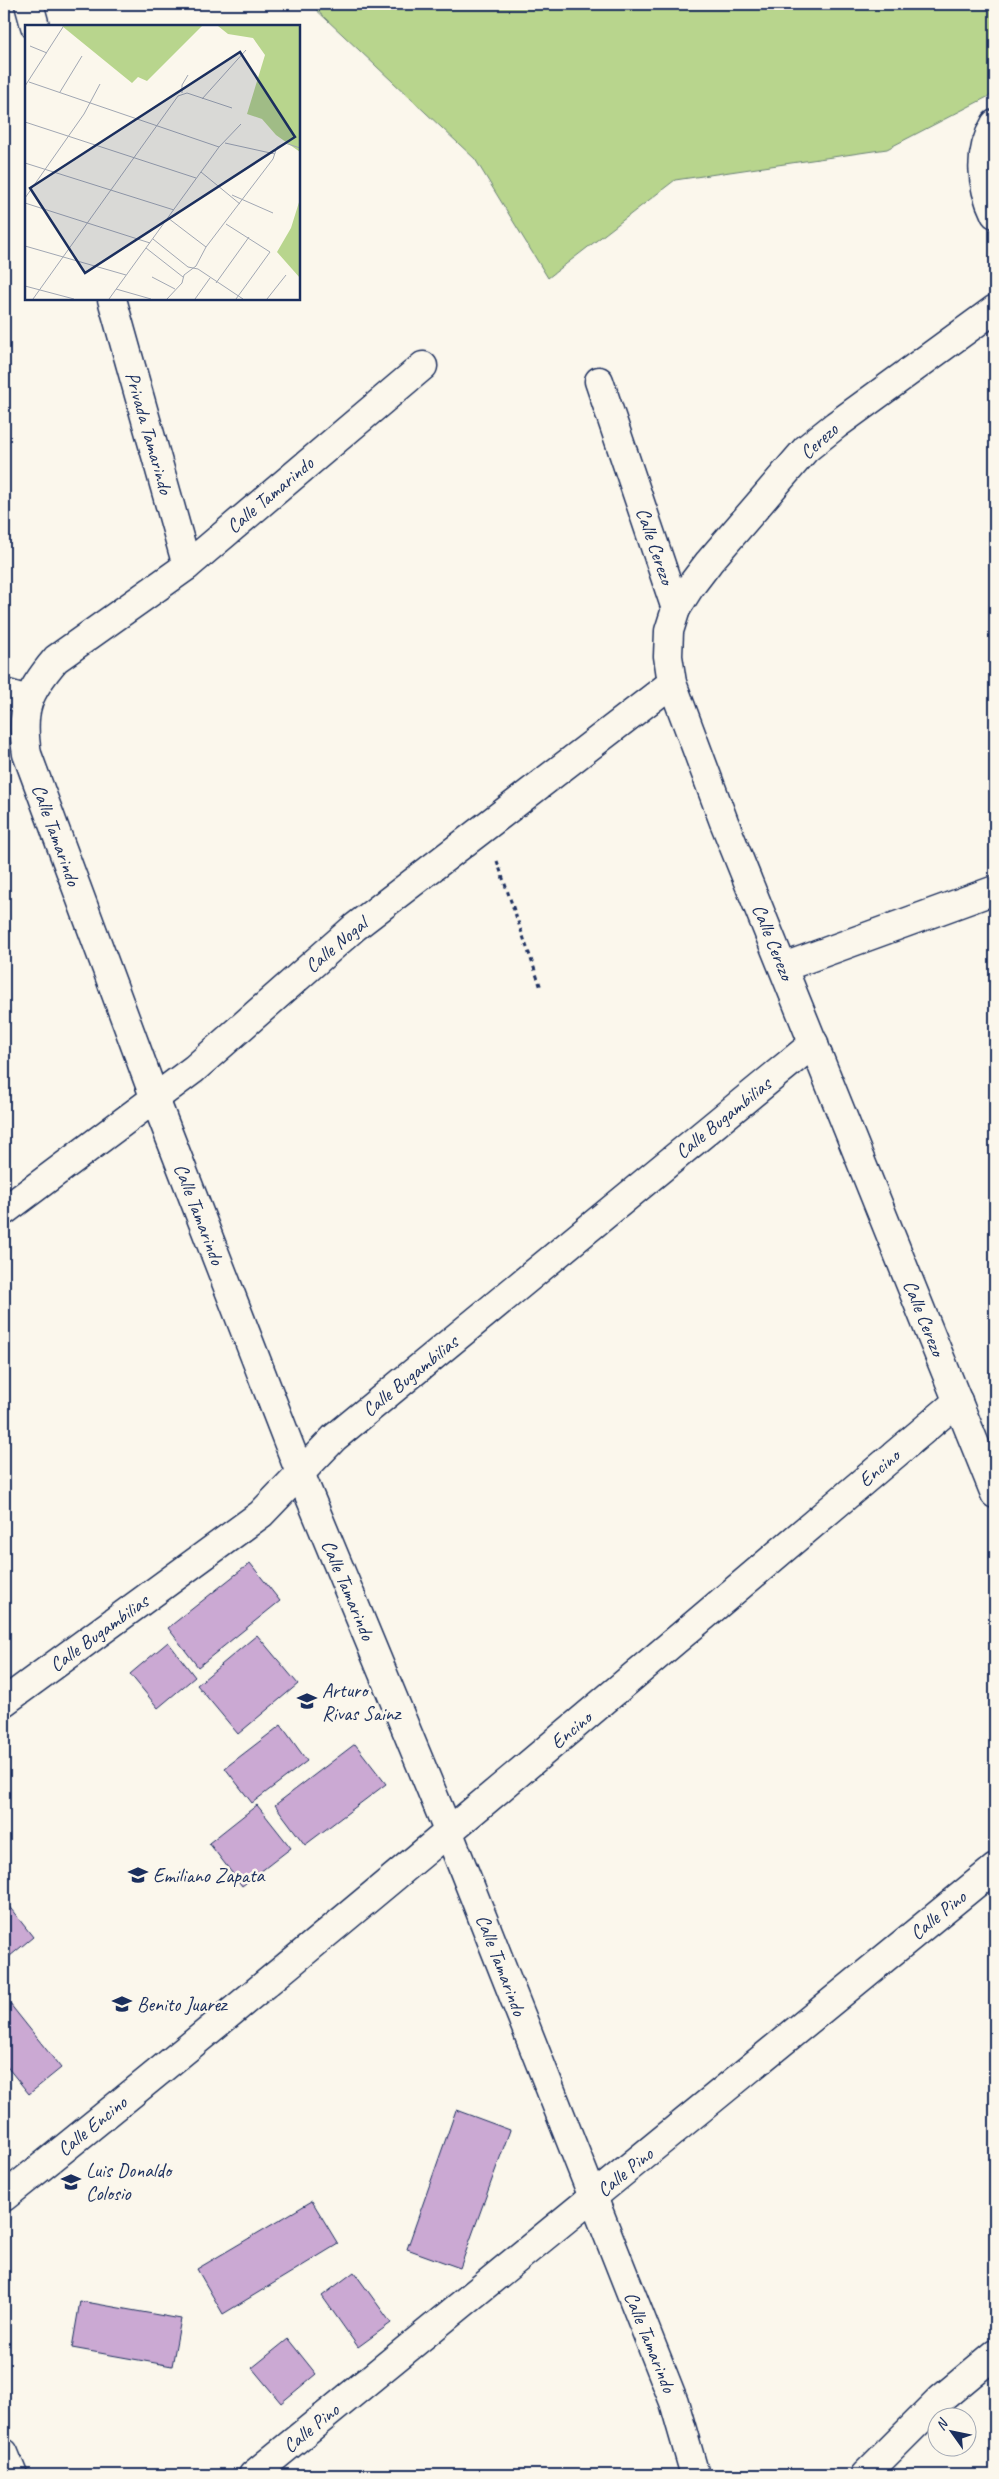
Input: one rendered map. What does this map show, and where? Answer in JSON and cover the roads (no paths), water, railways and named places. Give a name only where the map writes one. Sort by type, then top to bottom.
[{"type":"street","points":[[29,4],[35,25]]},
{"type":"street","points":[[995,124],[988,136],[982,159],[985,184],[995,214]]},
{"type":"street","name":"Privada Tamarindo","points":[[112,300],[187,566]]},
{"type":"street","name":"Cerezo","points":[[676,610],[709,562],[806,449],[995,308]]},
{"type":"street","name":"Calle Tamarindo","points":[[423,366],[187,566],[56,659],[39,679],[16,697],[27,754],[155,1099],[300,1474],[450,1833],[674,2402],[694,2475]]},
{"type":"street","name":"Calle Cerezo","points":[[599,381],[676,610],[670,631],[668,648],[672,683],[724,822],[995,1494]]},
{"type":"street","name":"Calle Nogal","points":[[4,1211],[194,1069],[355,926],[672,683]]},
{"type":"street","points":[[784,967],[995,890]]},
{"type":"street","name":"Calle Bugambilias","points":[[4,1702],[261,1514],[334,1438],[814,1043]]},
{"type":"street","name":"Encino","points":[[180,2056],[450,1833],[958,1401]]},
{"type":"street","name":"Calle Pino","points":[[253,2475],[995,1868]]},
{"type":"street","name":"Calle Encino","points":[[4,2197],[180,2056]]},
{"type":"street","points":[[865,2475],[941,2399],[995,2354]]},
{"type":"street","points":[[4,2453],[13,2475]]},
{"type":"place","name":"Arturo Rivas Sainz","points":[[307,1701]]},
{"type":"place","name":"Emiliano Zapata","points":[[138,1875]]},
{"type":"place","name":"Benito Juarez","points":[[122,2004]]},
{"type":"place","name":"Luis Donaldo Colosio","points":[[71,2182]]}]
